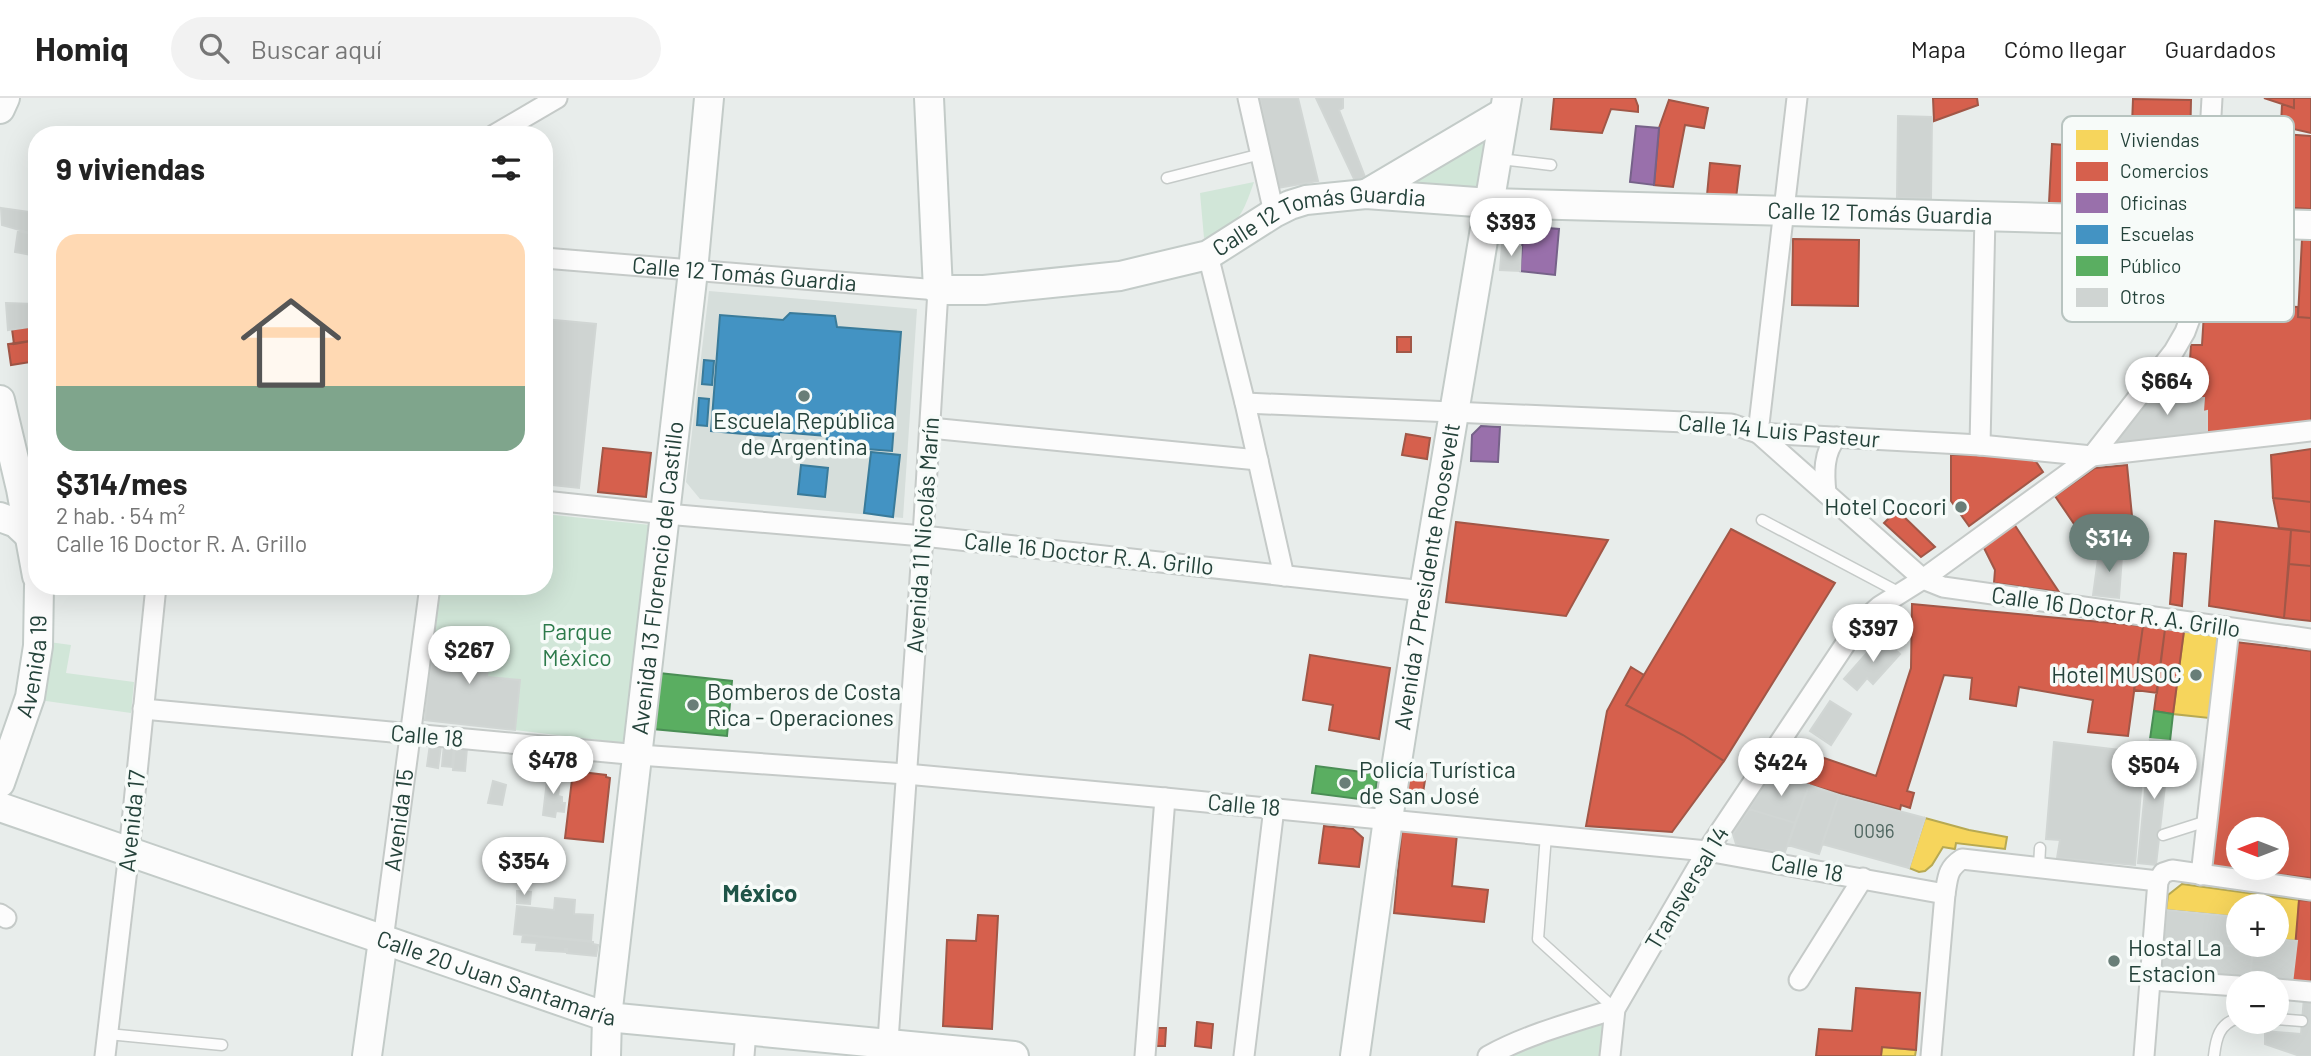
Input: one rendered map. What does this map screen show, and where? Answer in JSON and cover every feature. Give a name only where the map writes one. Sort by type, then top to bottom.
[{"type":"street","points":[[0,109],[5,98]]},
{"type":"street","points":[[509,126],[557,98]]},
{"type":"street","name":"Avenida 13 Florencio del Castillo","points":[[606,1056],[607,1017],[694,271],[709,98]]},
{"type":"street","name":"Avenida 11 Nicolás Marín","points":[[887,1049],[938,290],[929,98]]},
{"type":"street","points":[[1248,98],[1274,213]]},
{"type":"street","points":[[1797,98],[1758,433],[1923,579]]},
{"type":"street","points":[[2211,116],[2212,98]]},
{"type":"street","points":[[1366,194],[1505,105]]},
{"type":"street","name":"Avenida 7 Presidente Roosevelt","points":[[1355,1056],[1388,819],[1505,105]]},
{"type":"street","name":"Calle 12 Tomás Guardia","points":[[553,259],[938,290],[984,290],[1120,276],[1208,255],[1290,205],[1306,200],[1366,194],[1490,203],[2062,217]]},
{"type":"street","points":[[1980,445],[1985,215]]},
{"type":"street","points":[[1208,255],[1284,576]]},
{"type":"street","points":[[2092,456],[2174,351],[2189,322]]},
{"type":"street","points":[[0,400],[28,527]]},
{"type":"street","name":"Calle 14 Luis Pasteur","points":[[1245,403],[1731,424],[1758,433],[1980,445],[2092,456],[2311,432]]},
{"type":"street","points":[[930,428],[1258,460]]},
{"type":"street","points":[[1826,493],[1826,459],[1831,443],[1837,437]]},
{"type":"street","name":"Transversal 14","points":[[1615,1009],[1707,851],[1847,640],[1864,620],[2092,456]]},
{"type":"street","name":"Calle 16 Doctor R. A. Grillo","points":[[553,502],[923,536],[1424,591]]},
{"type":"street","points":[[0,517],[16,523],[28,534]]},
{"type":"street","name":"Calle 16 Doctor R. A. Grillo","points":[[1923,579],[1943,587],[2311,639]]},
{"type":"street","name":"Avenida 19","points":[[0,783],[30,697],[38,646],[38,595]]},
{"type":"street","name":"Avenida 17","points":[[105,1056],[155,595]]},
{"type":"street","name":"Avenida 15","points":[[367,1056],[429,595]]},
{"type":"street","points":[[2201,875],[2228,628]]},
{"type":"street","name":"Calle 18","points":[[143,709],[639,755],[906,774],[1707,851],[1945,894]]},
{"type":"street","points":[[1145,1056],[1165,798]]},
{"type":"street","name":"Calle 20 Juan Santamaría","points":[[0,807],[607,1017],[745,1044],[1014,1056]]},
{"type":"street","points":[[1244,1056],[1274,808]]},
{"type":"street","points":[[1931,1056],[1945,894],[1948,874],[1953,865],[1962,859],[2040,858],[2158,881]]},
{"type":"street","points":[[2144,1056],[2158,881],[2163,873],[2172,870],[2311,890]]},
{"type":"street","points":[[1799,980],[1863,878]]},
{"type":"street","points":[[2151,980],[2226,985]]},
{"type":"street","points":[[2289,990],[2311,992]]},
{"type":"street","points":[[1488,1056],[1540,1032],[1615,1009],[1610,1056]]},
{"type":"lane","points":[[1167,177],[1261,154]]},
{"type":"lane","points":[[1496,159],[1551,165]]},
{"type":"lane","points":[[1762,520],[1900,593]]},
{"type":"lane","points":[[2163,835],[2207,821]]},
{"type":"lane","points":[[1546,835],[1538,939],[1615,1009]]},
{"type":"lane","points":[[2289,1020],[2302,1021]]},
{"type":"lane","points":[[2214,1056],[2217,1035],[2226,1023]]},
{"type":"lane","points":[[108,1034],[222,1045]]},
{"type":"shaded area","name":"Escuela República de Argentina","points":[[709,291],[917,309],[903,518],[700,499],[686,482]]},
{"type":"green space","points":[[1503,113],[1490,203],[1366,194]]},
{"type":"green space","points":[[1254,182],[1242,211],[1232,225],[1204,238],[1200,193]]},
{"type":"green space","name":"Parque México","points":[[553,515],[660,526],[632,744],[515,730],[520,681],[487,677],[491,641],[434,634],[439,595],[553,595]]},
{"type":"green space","points":[[49,642],[71,645],[66,673],[134,682],[131,713],[39,700]]},
{"type":"green space","points":[[1605,1019],[1600,1056],[1510,1056],[1528,1048]]},
{"type":"building: Viviendas","name":"Hotel MUSOC","points":[[2184,631],[2219,635],[2209,718],[2173,714]]},
{"type":"building: Viviendas","points":[[1925,818],[2007,837],[2005,849],[1956,843],[1955,849],[1943,847],[1932,865],[1919,872],[1909,868]]},
{"type":"building: Viviendas","points":[[2182,884],[2255,894],[2226,894],[2226,916],[2166,910],[2168,895]]},
{"type":"building: Viviendas","points":[[2289,899],[2299,900],[2297,941],[2289,940]]},
{"type":"building: Viviendas","points":[[1882,1047],[1916,1050],[1915,1056],[1881,1056]]},
{"type":"building: Comercios","points":[[1554,98],[1635,98],[1638,112],[1611,109],[1602,133],[1551,129]]},
{"type":"building: Comercios","points":[[1933,98],[1977,98],[1978,105],[1934,121]]},
{"type":"building: Comercios","points":[[2264,98],[2294,98],[2294,108]]},
{"type":"building: Comercios","points":[[2294,98],[2311,98],[2311,133],[2294,129],[2294,116],[2281,116],[2282,104],[2294,108]]},
{"type":"building: Comercios","points":[[2133,99],[2191,100],[2191,116],[2132,116]]},
{"type":"building: Comercios","points":[[1669,100],[1708,108],[1704,128],[1685,125],[1673,187],[1654,185],[1659,128]]},
{"type":"building: Comercios","points":[[2294,135],[2311,136],[2311,209],[2294,208]]},
{"type":"building: Comercios","points":[[2052,144],[2062,145],[2062,203],[2049,203]]},
{"type":"building: Comercios","points":[[1710,163],[1740,166],[1736,198],[1707,195]]},
{"type":"building: Comercios","points":[[1793,239],[1859,240],[1858,306],[1792,305]]},
{"type":"building: Comercios","points":[[2302,239],[2311,240],[2311,318],[2298,317]]},
{"type":"building: Comercios","points":[[2294,307],[2298,307],[2298,317],[2311,318],[2311,422],[2207,435],[2207,411],[2203,412],[2204,398],[2199,398],[2199,392],[2184,392],[2170,374],[2178,360],[2190,360],[2191,345],[2202,345],[2203,322],[2294,322]]},
{"type":"building: Comercios","points":[[28,327],[28,342],[14,344],[12,329]]},
{"type":"building: Comercios","points":[[1397,337],[1411,337],[1411,352],[1397,352]]},
{"type":"building: Comercios","points":[[28,341],[28,362],[11,365],[8,344]]},
{"type":"building: Comercios","points":[[1406,434],[1430,438],[1427,459],[1402,455]]},
{"type":"building: Comercios","points":[[603,448],[651,453],[646,497],[598,492]]},
{"type":"building: Comercios","points":[[2311,449],[2311,502],[2273,498],[2271,455]]},
{"type":"building: Comercios","points":[[2031,454],[2043,472],[1969,526],[1951,501],[1951,455]]},
{"type":"building: Comercios","points":[[2127,465],[2132,516],[2142,529],[2098,559],[2055,496],[2095,468]]},
{"type":"building: Comercios","points":[[2273,498],[2311,502],[2311,532],[2279,528]]},
{"type":"building: Comercios","points":[[1897,510],[1935,547],[1921,557],[1884,523]]},
{"type":"building: Comercios","points":[[2215,521],[2291,530],[2284,618],[2209,606]]},
{"type":"building: Comercios","points":[[1456,522],[1608,540],[1566,616],[1446,602]]},
{"type":"building: Comercios","points":[[2014,524],[2059,592],[1994,583],[1995,570],[1983,546]]},
{"type":"building: Comercios","points":[[1731,529],[1835,583],[1724,761],[1683,735],[1626,705]]},
{"type":"building: Comercios","points":[[2291,530],[2311,532],[2311,566],[2289,564]]},
{"type":"building: Comercios","points":[[2174,553],[2186,554],[2182,606],[2170,604]]},
{"type":"building: Comercios","points":[[2289,564],[2311,566],[2311,621],[2284,618]]},
{"type":"building: Comercios","points":[[1912,604],[2143,626],[2128,736],[2088,732],[2093,700],[2019,687],[2016,706],[1970,699],[1972,678],[1944,675],[1907,791],[1914,793],[1910,808],[1901,805],[1900,810],[1798,782],[1807,752],[1876,776],[1911,668]]},
{"type":"building: Comercios","points":[[2143,626],[2165,629],[2157,693],[2134,690]]},
{"type":"building: Comercios","points":[[2165,629],[2184,631],[2173,714],[2154,711]]},
{"type":"building: Comercios","points":[[2235,642],[2311,651],[2311,878],[2289,876],[2289,817],[2226,817],[2226,869],[2211,867]]},
{"type":"building: Comercios","points":[[1310,655],[1390,668],[1379,739],[1329,730],[1333,705],[1303,700]]},
{"type":"building: Comercios","points":[[1631,667],[1644,675],[1626,705],[1683,735],[1724,761],[1672,832],[1586,826],[1607,711]]},
{"type":"building: Comercios","points":[[573,771],[606,775],[610,778],[603,842],[565,838]]},
{"type":"building: Comercios","points":[[1410,771],[1426,774],[1422,799],[1406,797]]},
{"type":"building: Comercios","points":[[1324,826],[1353,829],[1363,838],[1359,867],[1319,863]]},
{"type":"building: Comercios","points":[[1402,829],[1457,834],[1452,886],[1488,890],[1484,922],[1394,913]]},
{"type":"building: Comercios","points":[[2299,900],[2311,901],[2311,986],[2292,984]]},
{"type":"building: Comercios","points":[[978,915],[998,916],[992,1029],[943,1026],[947,940],[976,941]]},
{"type":"building: Comercios","points":[[1856,988],[1920,993],[1916,1050],[1882,1047],[1881,1056],[1816,1056],[1819,1029],[1852,1031]]},
{"type":"building: Comercios","points":[[1197,1022],[1213,1024],[1211,1048],[1195,1046]]},
{"type":"building: Comercios","points":[[1153,1028],[1166,1028],[1165,1046],[1157,1046],[1152,1042]]},
{"type":"building: Oficinas","points":[[1636,126],[1659,128],[1654,185],[1630,182]]},
{"type":"building: Oficinas","points":[[1524,226],[1559,229],[1555,275],[1520,271]]},
{"type":"building: Oficinas","points":[[1481,426],[1500,427],[1498,462],[1471,461],[1472,435]]},
{"type":"building: Escuelas","points":[[790,313],[835,316],[837,327],[901,332],[892,451],[826,446],[827,436],[779,432],[779,437],[711,431],[720,315],[783,320]]},
{"type":"building: Escuelas","points":[[704,360],[714,361],[712,385],[702,384]]},
{"type":"building: Escuelas","points":[[699,398],[709,399],[707,426],[697,425]]},
{"type":"building: Escuelas","points":[[871,452],[900,455],[893,517],[864,513]]},
{"type":"building: Escuelas","points":[[801,465],[828,468],[825,497],[798,494]]},
{"type":"building: Público","name":"Bomberos de Costa Rica - Operaciones","points":[[659,673],[732,681],[727,736],[653,729]]},
{"type":"building: Público","points":[[2154,711],[2173,714],[2170,741],[2150,739]]},
{"type":"building: Público","name":"Policía Turística de San José","points":[[1316,766],[1378,774],[1374,801],[1312,793]]},
{"type":"building: Otros","points":[[1260,98],[1298,98],[1318,181],[1277,188]]},
{"type":"building: Otros","points":[[1316,98],[1343,98],[1343,108],[1339,110],[1365,177],[1355,181]]},
{"type":"building: Otros","points":[[1898,116],[1932,117],[1931,198],[1897,198]]},
{"type":"building: Otros","points":[[1,208],[28,212],[28,232],[2,225]]},
{"type":"building: Otros","points":[[18,231],[28,233],[28,254],[15,252]]},
{"type":"building: Otros","points":[[1502,245],[1521,247],[1520,271],[1500,270]]},
{"type":"building: Otros","points":[[6,303],[28,304],[28,327],[8,330]]},
{"type":"building: Otros","points":[[553,320],[596,324],[579,488],[553,485]]},
{"type":"building: Otros","points":[[2170,374],[2184,392],[2199,392],[2199,398],[2204,398],[2203,412],[2207,411],[2207,435],[2122,448],[2117,440]]},
{"type":"building: Otros","points":[[2123,542],[2119,598],[2093,595],[2098,559]]},
{"type":"building: Otros","points":[[1899,620],[1910,632],[1900,642],[1889,630]]},
{"type":"building: Otros","points":[[434,634],[491,641],[487,677],[520,680],[515,730],[425,720]]},
{"type":"building: Otros","points":[[1881,637],[1900,654],[1873,684],[1867,678],[1857,690],[1844,679]]},
{"type":"building: Otros","points":[[1830,701],[1851,714],[1831,745],[1810,731]]},
{"type":"building: Otros","points":[[2150,739],[2170,741],[2156,865],[2138,863]]},
{"type":"building: Otros","points":[[2054,742],[2144,753],[2135,865],[2057,858],[2060,840],[2046,839]]},
{"type":"building: Otros","points":[[430,744],[441,746],[438,768],[427,766]]},
{"type":"building: Otros","points":[[444,744],[454,746],[452,767],[442,766]]},
{"type":"building: Otros","points":[[455,747],[467,748],[465,771],[453,770]]},
{"type":"building: Otros","points":[[548,772],[561,773],[558,796],[562,797],[562,803],[565,803],[564,812],[556,811],[555,817],[543,815]]},
{"type":"building: Otros","points":[[1772,773],[1809,785],[1795,823],[1749,809]]},
{"type":"building: Otros","points":[[493,781],[506,785],[502,805],[488,803]]},
{"type":"building: Otros","points":[[1809,785],[1839,795],[1819,854],[1788,845]]},
{"type":"building: Otros","points":[[1839,795],[1925,818],[1909,868],[1822,844]]},
{"type":"building: Otros","points":[[1749,809],[1795,823],[1785,852],[1736,844],[1733,834]]},
{"type":"building: Otros","points":[[517,891],[531,892],[530,904],[517,903]]},
{"type":"building: Otros","points":[[555,898],[575,900],[574,914],[593,915],[591,941],[514,934],[517,906],[554,910]]},
{"type":"building: Otros","points":[[2166,910],[2226,916],[2226,946],[2164,940]]},
{"type":"building: Otros","points":[[523,935],[593,942],[598,945],[596,956],[567,953],[567,949],[565,952],[536,950],[537,943],[522,942]]},
{"type":"building: Otros","points":[[2164,940],[2226,946],[2226,957],[2252,957],[2251,971],[2226,971],[2226,978],[2160,973]]},
{"type":"building: Otros","points":[[2289,940],[2297,941],[2292,984],[2289,984],[2289,971],[2251,971],[2252,957],[2289,957]]},
{"type":"building: Otros","points":[[2304,997],[2311,997],[2311,1056],[2300,1056],[2265,1044],[2265,1034],[2301,1034]]},
{"type":"place","name":"Escuela República de Argentina","points":[[804,396]]},
{"type":"place","name":"Hotel Cocori","points":[[1961,507]]},
{"type":"place","name":"Hotel MUSOC","points":[[2196,675]]},
{"type":"place","name":"Bomberos de Costa Rica - Operaciones","points":[[693,705]]},
{"type":"place","name":"Policía Turística de San José","points":[[1345,783]]},
{"type":"place","name":"Hostal La Estacion","points":[[2114,961]]},
{"type":"district","name":"México","points":[[760,894]]}]
